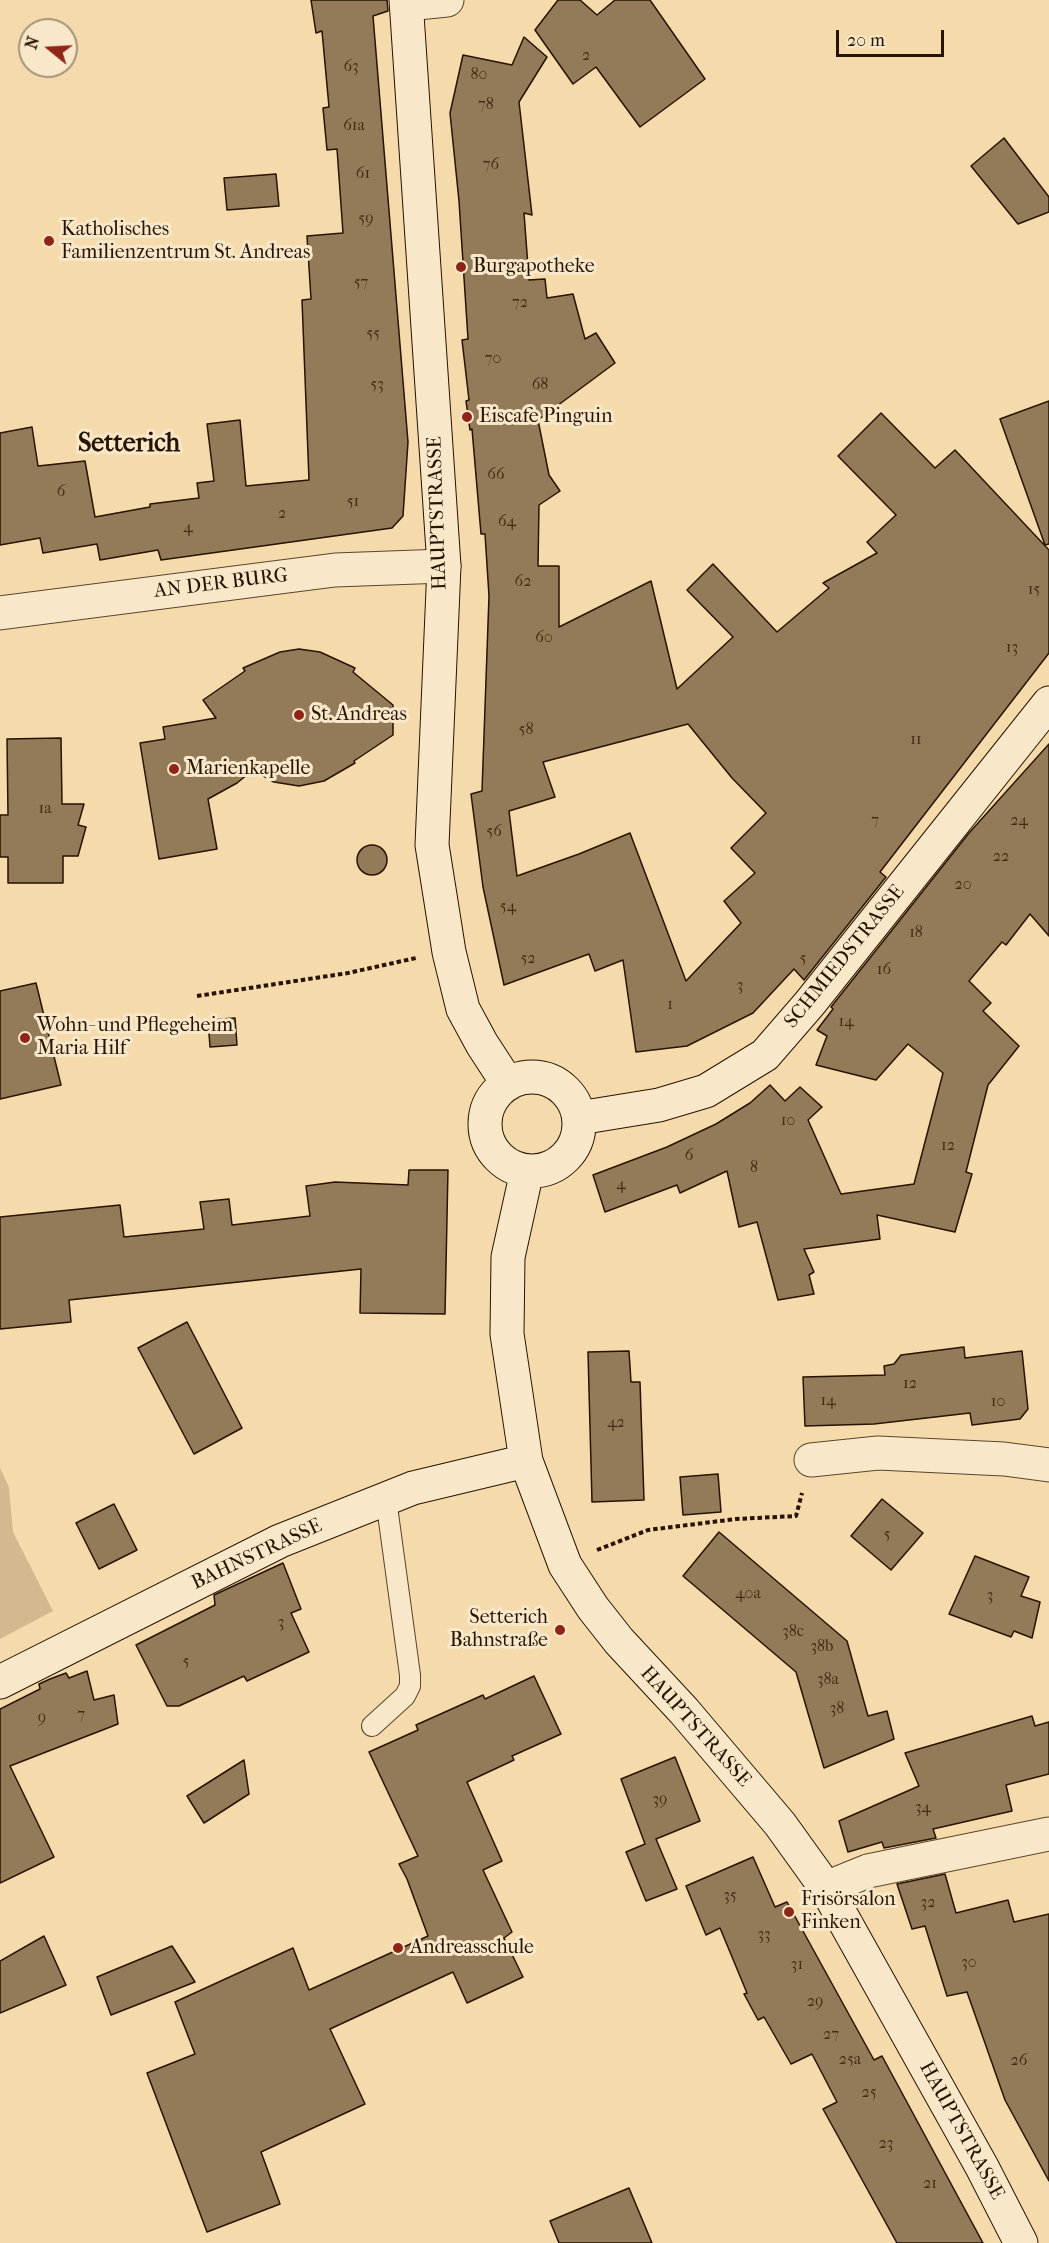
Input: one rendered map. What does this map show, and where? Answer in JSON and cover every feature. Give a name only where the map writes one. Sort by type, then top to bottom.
[{"type":"main road","points":[[407,2],[447,0]]},
{"type":"main road","name":"HAUPTSTRASSE","points":[[407,2],[444,566],[432,845],[449,952],[463,1009],[508,1084]]},
{"type":"main road","name":"AN DER BURG","points":[[0,613],[335,570],[444,566]]},
{"type":"main road","name":"SCHMIEDSTRASSE","points":[[579,1118],[658,1105],[706,1091],[765,1055],[810,1003],[1049,703]]},
{"type":"main road","points":[[523,1078],[539,1078],[554,1083],[566,1093],[575,1106],[579,1118],[577,1138],[570,1152],[558,1163],[543,1170],[527,1171],[500,1160],[485,1134],[484,1120],[496,1093],[508,1084],[523,1078]]},
{"type":"main road","name":"HAUPTSTRASSE","points":[[527,1171],[508,1257],[507,1334],[526,1461],[565,1565],[593,1608],[619,1641],[684,1712],[780,1824],[826,1888],[982,2167],[1021,2243]]},
{"type":"main road","points":[[811,1460],[878,1453],[1004,1459],[1049,1465]]},
{"type":"main road","name":"BAHNSTRASSE","points":[[0,1682],[280,1541],[413,1488],[526,1461]]},
{"type":"main road","points":[[826,1888],[868,1871],[1049,1834]]},
{"type":"lane","points":[[372,1726],[405,1696],[410,1686],[386,1499]]},
{"type":"path","points":[[197,996],[348,973],[418,957]]},
{"type":"path","points":[[565,1565],[648,1530],[736,1519],[796,1516],[811,1460]]},
{"type":"shaded area","points":[[0,1468],[9,1487],[13,1532],[53,1611],[0,1639]]},
{"type":"building","points":[[311,0],[387,0],[388,11],[373,16],[408,442],[403,516],[392,528],[161,560],[158,550],[100,560],[97,544],[43,553],[40,538],[0,545],[0,433],[32,427],[38,466],[85,461],[95,517],[150,507],[150,504],[199,498],[197,483],[214,481],[207,424],[240,420],[246,486],[309,480],[302,300],[311,299],[307,236],[343,233],[337,149],[327,150],[323,108],[329,107],[322,31],[316,33]]},
{"type":"building","points":[[558,0],[580,0],[597,15],[615,0],[650,0],[705,79],[640,127],[596,67],[573,84],[535,30]]},
{"type":"building","points":[[524,37],[547,57],[519,102],[532,215],[524,213],[529,280],[545,279],[547,298],[573,294],[585,339],[596,333],[615,363],[538,420],[549,475],[560,491],[539,505],[538,566],[559,566],[559,627],[651,581],[677,689],[733,637],[687,590],[713,564],[777,632],[829,588],[823,583],[877,553],[867,542],[896,515],[838,456],[881,413],[935,468],[955,450],[1049,550],[1049,653],[880,872],[886,877],[804,980],[794,969],[753,1013],[687,1046],[636,1052],[623,960],[595,971],[589,954],[504,985],[483,887],[471,794],[482,791],[489,596],[485,534],[481,534],[472,429],[470,430],[466,401],[469,400],[462,340],[468,339],[459,201],[450,113],[463,55],[512,65]],"holes":[[[688,724],[732,778],[766,813],[731,848],[755,873],[724,901],[741,923],[686,981],[630,833],[517,876],[509,811],[555,797],[543,762]]]},
{"type":"building","points":[[1004,138],[1049,197],[1049,212],[1018,224],[971,166]]},
{"type":"building","points":[[276,174],[279,206],[227,210],[224,178]]},
{"type":"building","points":[[1049,401],[1049,544],[1045,545],[1000,419]]},
{"type":"building","name":"St. Andreas","points":[[299,649],[320,652],[355,668],[353,672],[393,705],[393,735],[354,761],[355,763],[324,781],[299,786],[274,782],[253,770],[237,783],[208,799],[217,849],[159,859],[140,743],[165,739],[163,727],[216,718],[203,700],[245,671],[243,668],[280,652]]},
{"type":"building","points":[[61,738],[62,804],[84,804],[78,825],[86,827],[78,856],[63,856],[63,883],[8,883],[8,857],[0,857],[0,815],[8,815],[7,739]]},
{"type":"building","points":[[1049,744],[1049,936],[1030,914],[1006,945],[1002,942],[969,981],[991,1003],[983,1011],[1019,1046],[988,1085],[966,1172],[972,1174],[955,1232],[877,1215],[880,1239],[804,1249],[814,1272],[809,1275],[814,1294],[778,1300],[757,1222],[739,1227],[727,1171],[680,1193],[677,1185],[605,1212],[593,1175],[667,1147],[716,1124],[750,1103],[770,1085],[785,1101],[800,1087],[822,1107],[808,1120],[841,1194],[914,1184],[943,1073],[908,1044],[876,1080],[816,1065],[827,1036],[817,1030],[833,1009],[831,1007],[969,833]]},
{"type":"building","points":[[372,845],[378,846],[386,854],[386,866],[378,874],[372,875],[366,874],[358,866],[357,860],[358,854],[366,846]]},
{"type":"building","name":"Wohn- und Pflegeheim Maria Hilf","points":[[36,983],[61,1085],[0,1099],[0,991]]},
{"type":"building","points":[[235,1018],[237,1045],[210,1047],[208,1020]]},
{"type":"building","points":[[409,1170],[448,1170],[445,1314],[360,1313],[361,1269],[69,1300],[71,1322],[0,1329],[0,1217],[120,1205],[124,1237],[204,1229],[200,1202],[229,1199],[232,1225],[310,1216],[306,1186],[335,1182],[408,1185]]},
{"type":"building","points":[[187,1322],[242,1428],[194,1454],[138,1348]]},
{"type":"building","points":[[964,1347],[965,1358],[1022,1351],[1028,1409],[1020,1419],[972,1425],[970,1413],[874,1424],[805,1426],[803,1377],[885,1375],[884,1366],[894,1364],[901,1355]]},
{"type":"building","points":[[629,1351],[631,1382],[640,1382],[644,1500],[592,1502],[588,1352]]},
{"type":"building","points":[[718,1474],[721,1512],[683,1515],[680,1477]]},
{"type":"building","points":[[882,1499],[923,1533],[891,1570],[851,1536]]},
{"type":"building","points":[[114,1504],[137,1550],[99,1569],[76,1523]]},
{"type":"building","points":[[719,1532],[847,1641],[868,1716],[887,1711],[894,1739],[824,1768],[796,1672],[683,1576]]},
{"type":"building","points":[[975,1556],[1029,1577],[1021,1596],[1040,1602],[1032,1638],[1014,1631],[1011,1637],[949,1614]]},
{"type":"building","points":[[283,1563],[301,1609],[291,1613],[309,1652],[247,1681],[244,1676],[179,1706],[167,1706],[136,1645],[215,1605],[214,1595]]},
{"type":"building","points":[[87,1671],[94,1700],[114,1695],[118,1724],[10,1766],[54,1857],[0,1883],[0,1709],[40,1689],[39,1684],[50,1679],[66,1673],[69,1678]]},
{"type":"building","points":[[534,1676],[561,1734],[512,1756],[514,1760],[467,1782],[502,1861],[483,1870],[512,1932],[504,1938],[523,1977],[467,2003],[453,1972],[330,2029],[365,2104],[261,2152],[280,2204],[207,2232],[147,2073],[195,2054],[175,2002],[293,1948],[309,1990],[428,1936],[407,1879],[399,1864],[418,1856],[369,1752],[418,1730],[416,1725],[483,1695],[485,1699]]},
{"type":"building","points":[[1032,1716],[1035,1726],[1049,1722],[1049,1774],[1006,1785],[1012,1811],[933,1829],[936,1838],[884,1848],[882,1842],[848,1852],[839,1821],[919,1786],[905,1753]]},
{"type":"building","points":[[675,1757],[700,1821],[656,1839],[677,1889],[646,1901],[626,1852],[645,1844],[621,1779]]},
{"type":"building","points":[[244,1760],[249,1794],[204,1823],[187,1796]]},
{"type":"building","points":[[753,1857],[775,1907],[787,1902],[874,2060],[882,2056],[983,2243],[897,2243],[823,2109],[837,2102],[812,2054],[791,2064],[764,2017],[758,2020],[744,1994],[747,1993],[720,1928],[706,1935],[686,1886]]},
{"type":"building","points":[[945,1874],[956,1913],[1008,1900],[1014,1922],[1049,1914],[1049,2181],[1005,2100],[967,1992],[947,1996],[925,1926],[912,1929],[897,1884]]},
{"type":"building","points":[[44,1936],[66,1985],[0,2013],[0,1961]]},
{"type":"building","points":[[172,1946],[195,1982],[111,2015],[97,1977]]},
{"type":"building","points":[[629,2188],[652,2243],[559,2243],[550,2221]]},
{"type":"place","name":"Katholisches Familienzentrum St. Andreas","points":[[49,241]]},
{"type":"place","name":"Burgapotheke","points":[[461,267]]},
{"type":"place","name":"Eiscafe Pinguin","points":[[467,417]]},
{"type":"place","name":"St. Andreas","points":[[299,715]]},
{"type":"place","name":"Marienkapelle","points":[[174,769]]},
{"type":"place","name":"Wohn- und Pflegeheim Maria Hilf","points":[[25,1038]]},
{"type":"place","name":"Setterich Bahnstraße","points":[[560,1630]]},
{"type":"place","name":"Frisörsalon Finken","points":[[789,1912]]},
{"type":"place","name":"Andreasschule","points":[[398,1948]]},
{"type":"district","name":"Setterich","points":[[129,445]]}]
